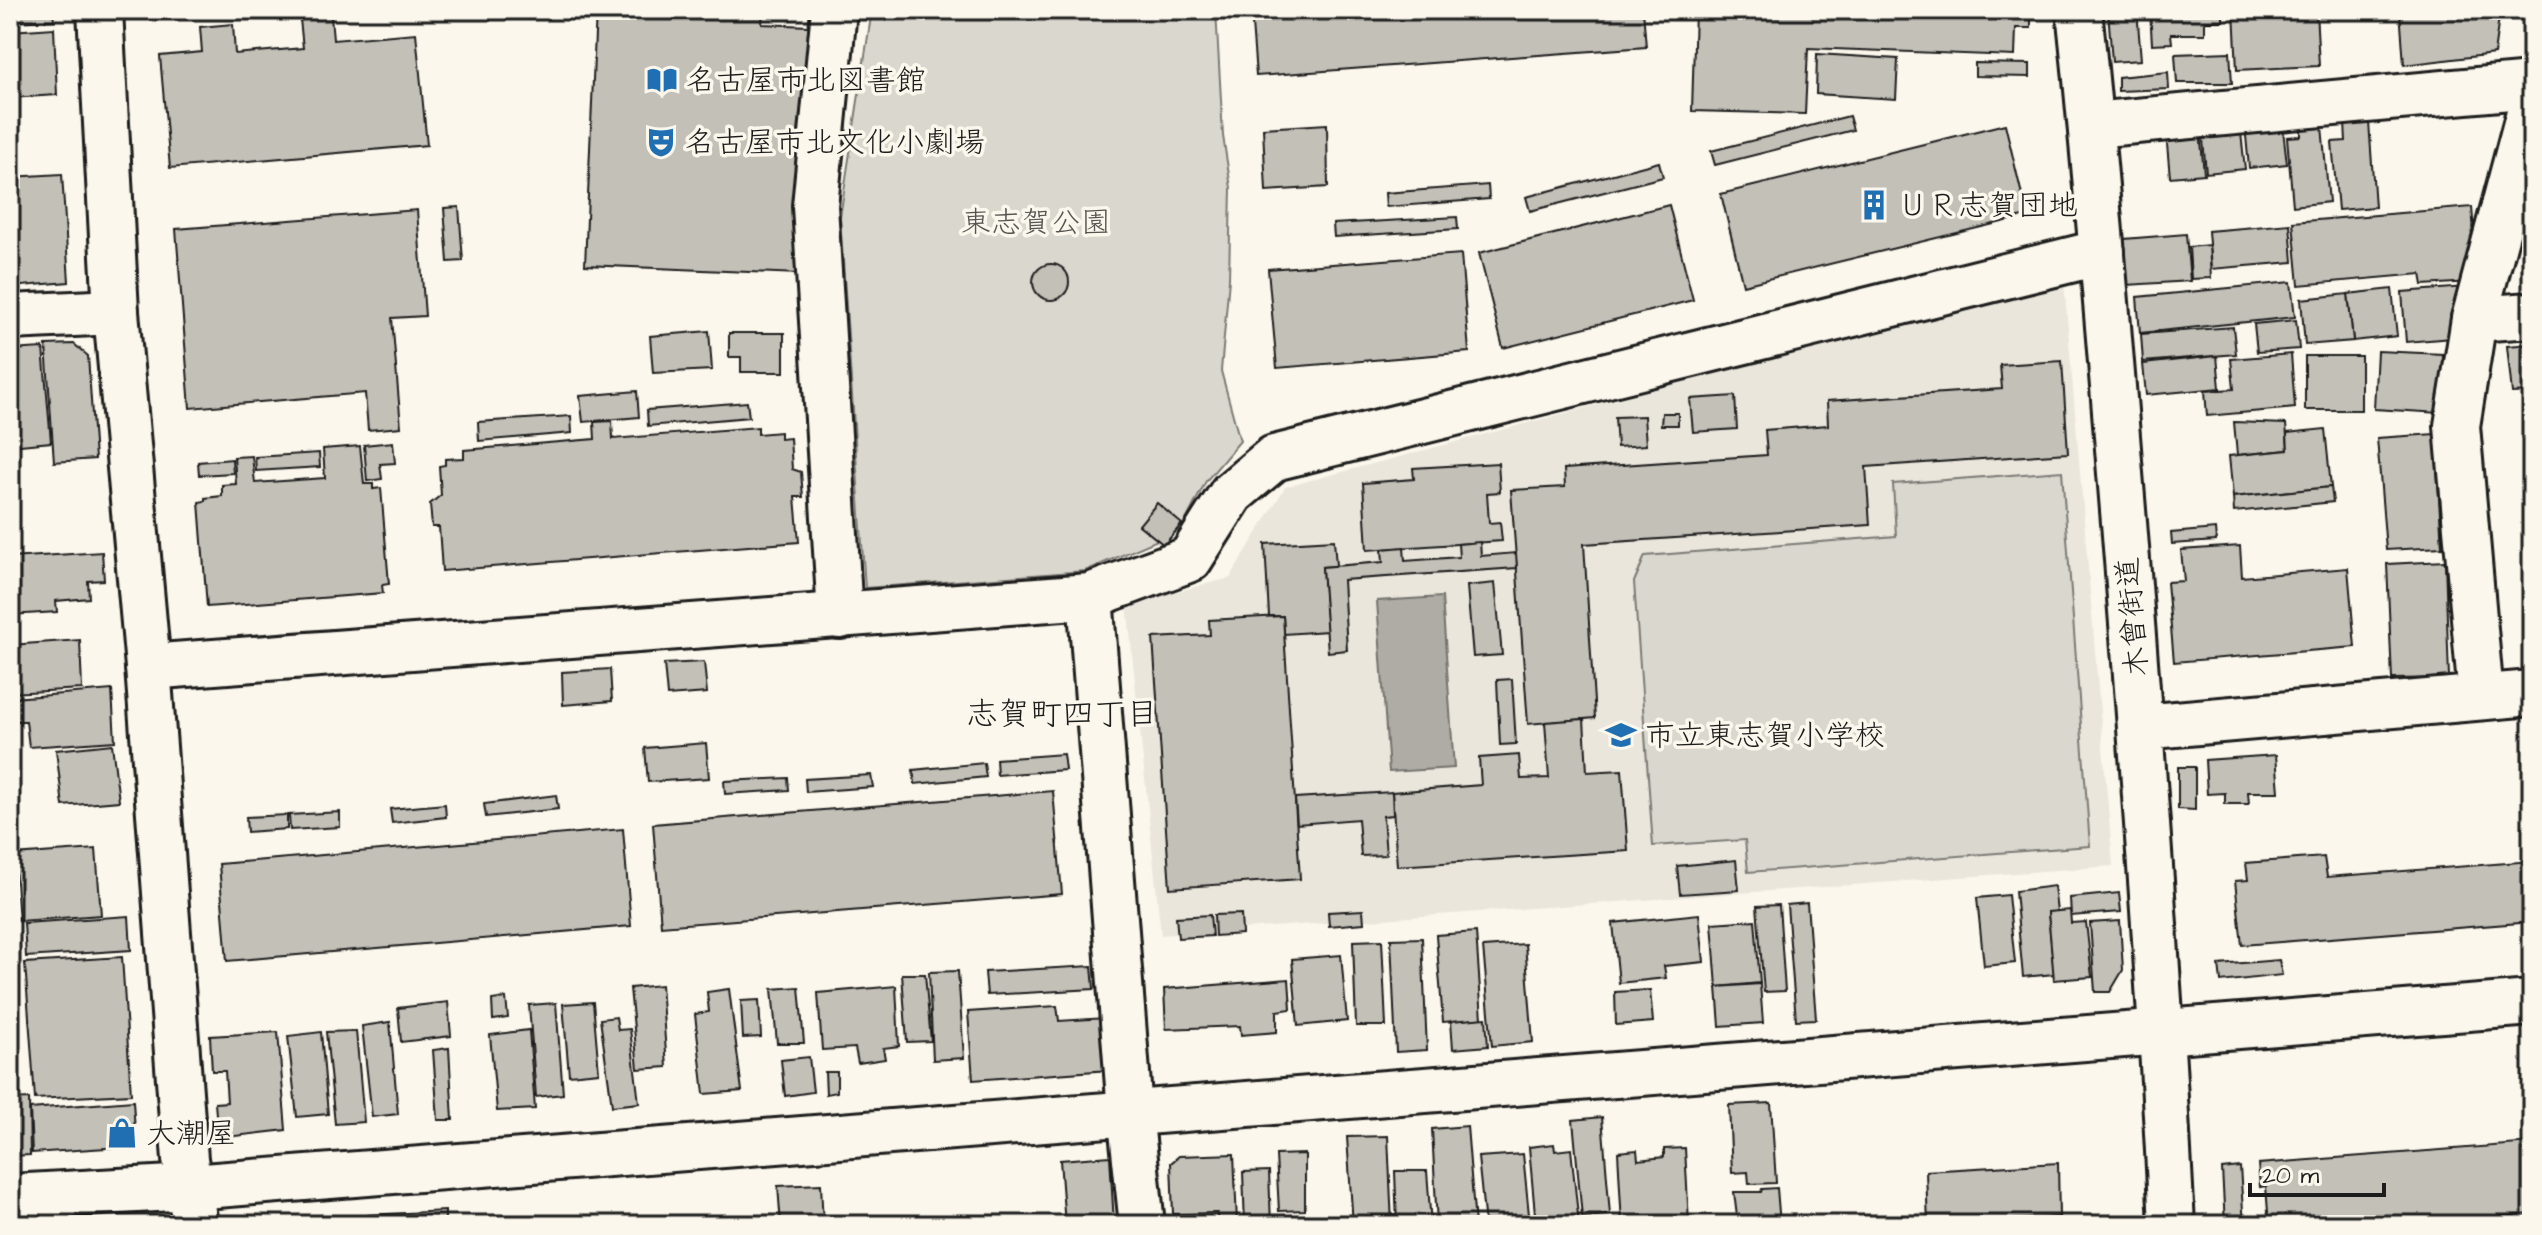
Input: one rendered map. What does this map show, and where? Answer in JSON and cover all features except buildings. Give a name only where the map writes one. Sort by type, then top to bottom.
[{"type":"street","points":[[100,10],[116,312],[148,667],[185,1159],[193,1206]]},
{"type":"street","points":[[834,10],[815,206],[840,616]]},
{"type":"street","name":"木曾街道","points":[[2079,10],[2092,125],[2141,727],[2163,1034],[2172,1225]]},
{"type":"street","points":[[2092,125],[2532,85]]},
{"type":"street","points":[[2481,697],[2457,426],[2474,319],[2532,101]]},
{"type":"street","points":[[148,667],[1090,596],[1190,559],[1232,493],[1274,458],[2102,252]]},
{"type":"street","points":[[10,317],[116,312]]},
{"type":"street","points":[[2474,319],[2532,315]]},
{"type":"street","points":[[1090,596],[1130,1112],[1142,1225]]},
{"type":"street","points":[[2141,727],[2532,693]]},
{"type":"street","points":[[10,1197],[193,1206],[1130,1112],[2532,1003]]},
{"type":"shaded area","name":"市立東志賀小学校","points":[[2064,281],[2113,866],[1161,935],[1127,604],[1230,578],[1285,487]]},
{"type":"shaded area","points":[[1442,597],[1454,768],[1389,772],[1377,601]]},
{"type":"green space","name":"東志賀公園","points":[[872,10],[1216,10],[1223,136],[1231,188],[1229,279],[1221,371],[1240,441],[1206,481],[1181,530],[1085,571],[865,588],[840,217]]},
{"type":"green space","points":[[2062,471],[2090,846],[1748,872],[1745,840],[1653,846],[1634,582],[1645,556],[1896,536],[1893,484]]},
{"type":"place","name":"名古屋市北図書館","points":[[662,80]]},
{"type":"place","name":"名古屋市北文化小劇場","points":[[661,142]]},
{"type":"place","name":"ＵＲ志賀団地","points":[[1874,205]]},
{"type":"place","name":"市立東志賀小学校","points":[[1621,735]]},
{"type":"place","name":"大潮屋","points":[[122,1133]]},
{"type":"district","name":"志賀町四丁目","points":[[1062,713]]}]
